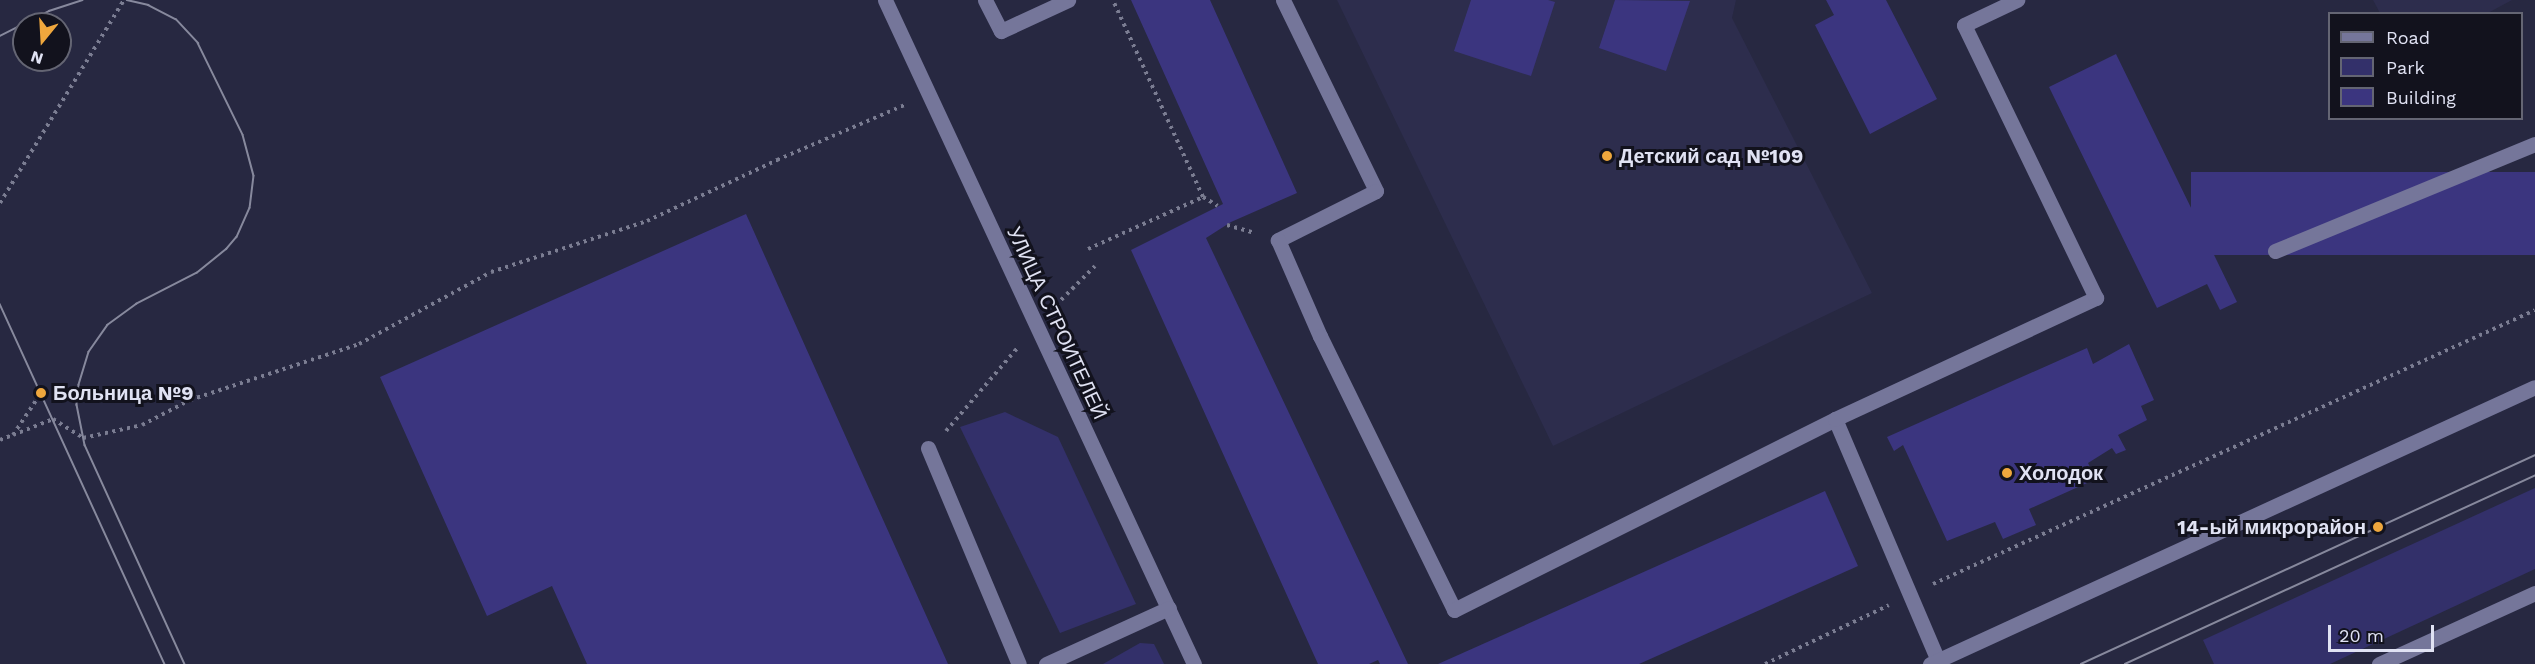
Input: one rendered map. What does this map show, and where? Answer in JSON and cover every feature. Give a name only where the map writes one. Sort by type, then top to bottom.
[{"type":"street","name":"УЛИЦА СТРОИТЕЛЕЙ","points":[[885,0],[1194,664]]},
{"type":"street","points":[[985,0],[1001,31],[1068,0]]},
{"type":"street","points":[[1283,0],[1376,192],[1278,240],[1320,336],[1454,610],[1835,419],[2096,298],[1964,25],[2017,0]]},
{"type":"street","points":[[2275,251],[2535,144]]},
{"type":"street","points":[[1835,419],[1910,594],[1935,663],[2535,387]]},
{"type":"street","points":[[928,448],[1019,664]]},
{"type":"street","points":[[2379,664],[2535,593]]},
{"type":"street","points":[[1046,664],[1169,608]]},
{"type":"path","points":[[0,203],[123,0]]},
{"type":"path","points":[[1113,0],[1203,197],[1218,207]]},
{"type":"path","points":[[0,440],[53,419],[83,438],[142,425],[190,400],[359,344],[491,272],[647,221],[777,160],[928,95]]},
{"type":"path","points":[[1088,249],[1203,197]]},
{"type":"path","points":[[928,448],[959,419],[1035,326],[1095,266]]},
{"type":"path","points":[[1765,664],[1910,594],[2535,310]]},
{"type":"path","points":[[14,435],[41,393]]},
{"type":"shaded area","name":"Детский сад №109","points":[[1337,0],[1736,0],[1732,18],[1872,293],[1553,446]]},
{"type":"shaded area","points":[[2373,0],[2512,0],[2490,12],[2379,12]]},
{"type":"green space","points":[[1005,412],[1058,437],[1136,604],[1060,633],[960,427]]},
{"type":"green space","points":[[2535,488],[2535,569],[2330,664],[2214,664],[2203,640]]},
{"type":"green space","points":[[1140,643],[1154,644],[1164,664],[1103,664]]},
{"type":"building","points":[[1131,0],[1210,0],[1297,193],[1231,222],[1206,238],[1408,664],[1380,664],[1378,660],[1369,664],[1318,664],[1131,250],[1223,204]]},
{"type":"building","points":[[1471,0],[1548,0],[1555,2],[1531,76],[1454,51]]},
{"type":"building","points":[[1615,0],[1690,1],[1666,71],[1599,48]]},
{"type":"building","points":[[1826,0],[1886,0],[1937,99],[1870,134],[1815,25],[1834,15]]},
{"type":"building","points":[[2116,54],[2237,302],[2220,310],[2207,284],[2157,308],[2049,87]]},
{"type":"building","points":[[2191,172],[2535,172],[2535,255],[2191,255]]},
{"type":"building","points":[[746,214],[948,664],[587,664],[552,586],[487,616],[380,377]]},
{"type":"building","points":[[2129,344],[2154,400],[2141,406],[2147,420],[2118,435],[2126,450],[2116,454],[2112,448],[2088,463],[2096,479],[2029,509],[2036,525],[2003,539],[1995,522],[1947,541],[1903,445],[1894,451],[1887,437],[2087,348],[2093,364]]},
{"type":"building","points":[[1825,491],[1858,566],[1639,664],[1438,664]]},
{"type":"tram line","points":[[0,36],[49,11],[82,0]]},
{"type":"tram line","points":[[127,0],[148,5],[176,19],[198,43],[243,135],[254,176],[250,208],[237,237],[227,249],[197,273],[137,304],[108,325],[89,352],[79,385],[77,405],[85,445],[185,664]]},
{"type":"tram line","points":[[0,304],[165,664]]},
{"type":"tram line","points":[[2081,664],[2535,455]]},
{"type":"tram line","points":[[2125,664],[2535,475]]},
{"type":"place","name":"Детский сад №109","points":[[1607,156]]},
{"type":"place","name":"Больница №9","points":[[41,393]]},
{"type":"place","name":"Холодок","points":[[2007,473]]},
{"type":"place","name":"14-ый микрорайон","points":[[2378,527]]}]
